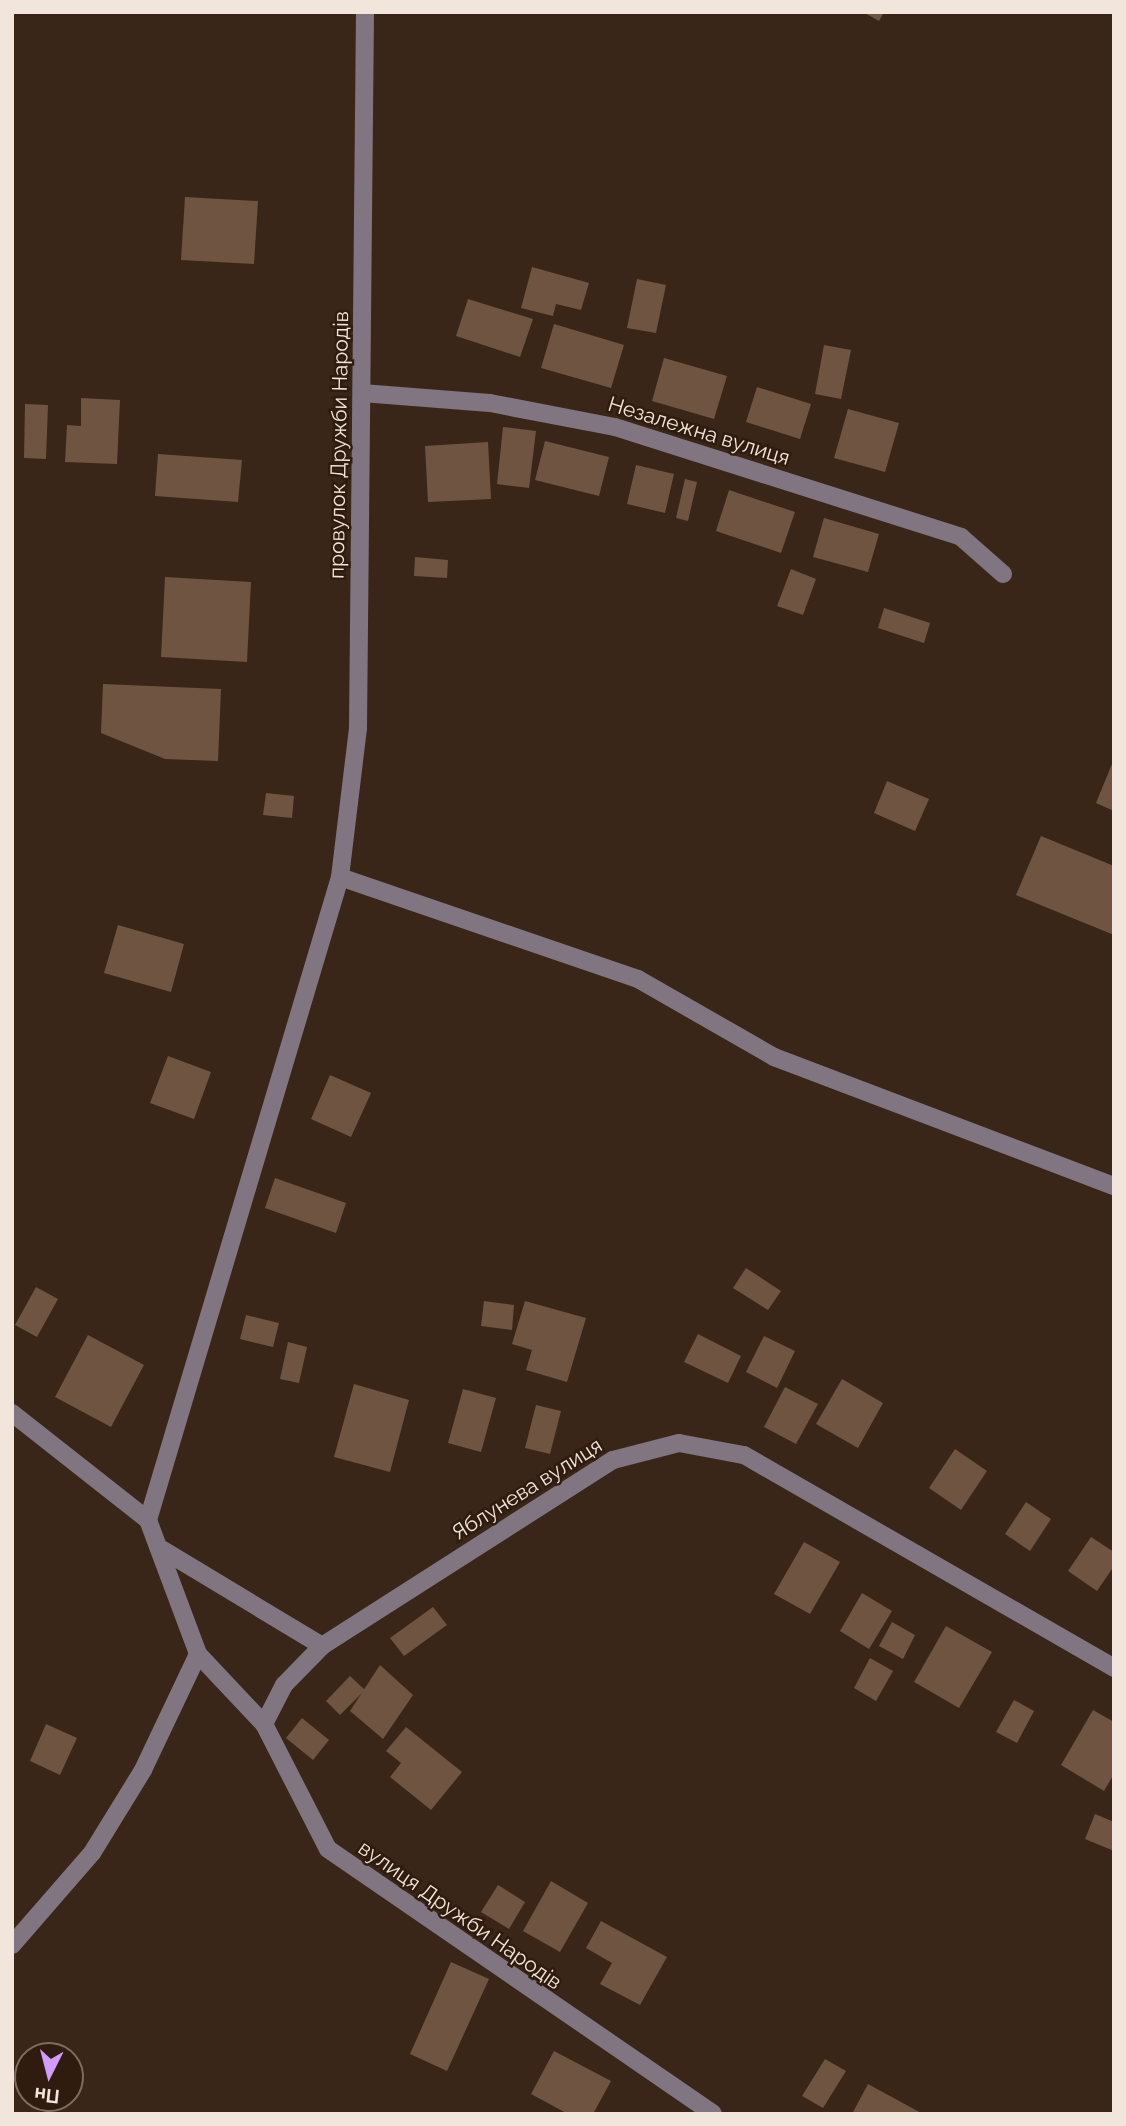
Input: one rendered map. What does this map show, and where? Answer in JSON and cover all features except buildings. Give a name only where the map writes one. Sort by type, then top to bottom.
[{"type":"street","name":"провулок Дружби Народів","points":[[148,1520],[340,877],[358,728],[365,12]]},
{"type":"street","name":"Незалежна вулиця","points":[[362,393],[490,403],[615,427],[961,537],[1003,574]]},
{"type":"street","points":[[340,877],[627,974],[774,1058],[1114,1186]]},
{"type":"street","name":"вулиця Дружби Народів","points":[[12,1413],[148,1520],[163,1550],[198,1654],[264,1724],[328,1849],[713,2114]]},
{"type":"street","name":"Яблунева вулиця","points":[[264,1724],[284,1685],[322,1646],[613,1460],[679,1443],[744,1455],[1114,1668]]},
{"type":"street","points":[[163,1550],[322,1646]]},
{"type":"street","points":[[12,1945],[92,1853],[143,1770],[198,1654]]}]
